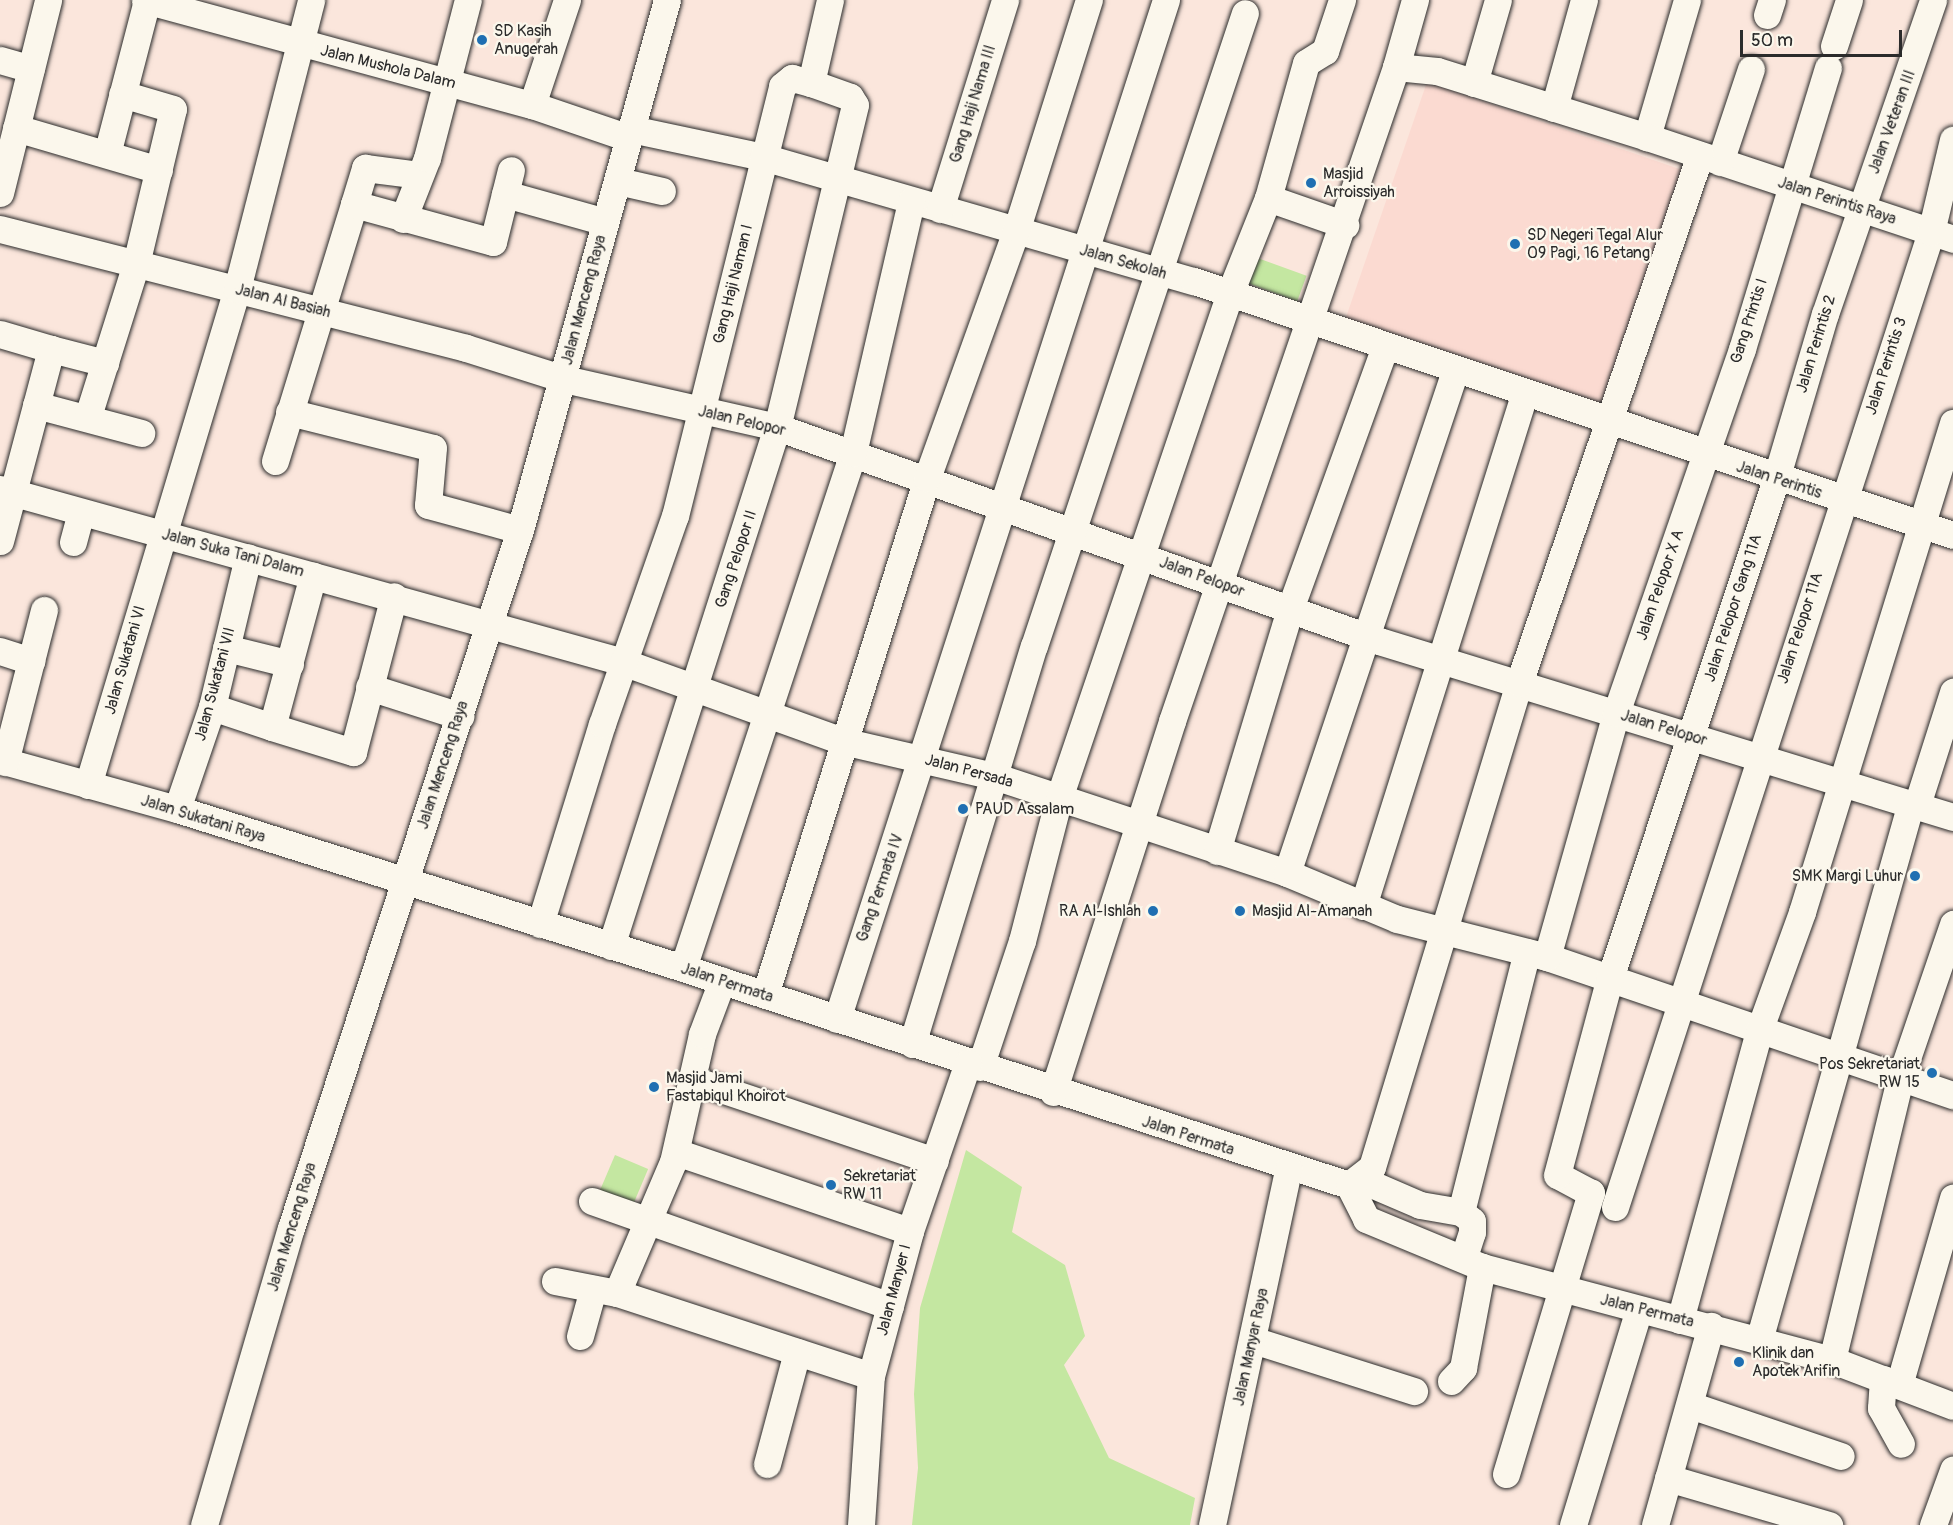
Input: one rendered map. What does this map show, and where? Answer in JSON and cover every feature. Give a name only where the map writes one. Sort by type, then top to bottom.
[{"type":"street","points":[[0,193],[48,0]]},
{"type":"street","points":[[107,154],[147,0]]},
{"type":"street","name":"Jalan Mushola Dalam","points":[[147,0],[299,44],[630,133]]},
{"type":"street","name":"Jalan Sukatani VI","points":[[88,785],[161,534],[237,289],[311,0]]},
{"type":"street","points":[[403,219],[447,82],[468,0]]},
{"type":"street","points":[[532,105],[567,0]]},
{"type":"street","name":"Jalan Menceng Raya","points":[[204,1525],[291,1228],[460,716],[478,619],[520,530],[564,379],[667,0]]},
{"type":"street","points":[[811,83],[830,0]]},
{"type":"street","name":"Gang Haji Nama III","points":[[940,209],[1005,0]]},
{"type":"street","points":[[765,995],[842,741],[927,478],[1017,228],[1089,0]]},
{"type":"street","name":"Gang Permata IV","points":[[837,1019],[1166,0]]},
{"type":"street","name":"Jalan Manyer I","points":[[861,1525],[872,1376],[910,1231],[935,1161],[1022,941],[1059,798],[1230,293],[1268,198],[1306,63],[1325,51],[1342,0]]},
{"type":"street","points":[[1053,1092],[1307,320],[1345,225],[1415,0]]},
{"type":"street","points":[[1474,83],[1498,0]]},
{"type":"street","points":[[1554,108],[1584,0]]},
{"type":"street","points":[[1647,137],[1688,0]]},
{"type":"street","name":"Gang Printis I","points":[[1704,456],[1849,0]]},
{"type":"street","name":"Jalan Veteran III","points":[[1860,209],[1933,0]]},
{"type":"street","points":[[912,1044],[1072,532],[1245,13]]},
{"type":"street","points":[[0,60],[31,69]]},
{"type":"street","name":"Jalan Perintis Raya","points":[[1396,67],[1474,83],[1647,137],[1942,235]]},
{"type":"street","points":[[1451,1381],[1463,1368],[1472,1263],[1472,1221],[1461,1212],[1420,1205],[1355,1183],[1372,1167],[1519,683],[1607,423],[1710,158],[1751,69]]},
{"type":"street","name":"Gang Haji Naman I","points":[[540,924],[623,662],[675,516],[763,158],[784,84],[792,78],[811,83]]},
{"type":"street","name":"Gang Pelopor II","points":[[611,946],[777,427],[834,178],[855,102],[811,83]]},
{"type":"street","points":[[88,416],[136,264],[173,109],[122,94]]},
{"type":"street","points":[[16,128],[159,170]]},
{"type":"street","name":"Jalan Sekolah","points":[[630,133],[763,158],[910,201],[1017,228],[1085,251],[1230,293],[1607,423]]},
{"type":"street","name":"Jalan Perintis 3","points":[[1842,500],[1942,235],[1953,140]]},
{"type":"street","points":[[275,461],[318,310],[365,168],[419,175]]},
{"type":"street","points":[[618,181],[662,190]]},
{"type":"street","points":[[354,204],[493,242],[508,182],[605,222]]},
{"type":"street","points":[[1268,198],[1345,225]]},
{"type":"street","points":[[683,968],[763,714],[852,453],[910,201]]},
{"type":"street","name":"Jalan Perintis 2","points":[[1776,479],[1860,209]]},
{"type":"street","name":"Jalan Al Basiah","points":[[0,229],[318,310],[564,379]]},
{"type":"street","points":[[0,334],[105,363]]},
{"type":"street","points":[[1217,851],[1290,609],[1385,347]]},
{"type":"street","points":[[0,541],[7,490],[36,405],[51,349]]},
{"type":"street","points":[[1287,873],[1363,635],[1455,371]]},
{"type":"street","name":"Jalan Pelopor","points":[[564,379],[777,427],[927,478],[1363,635],[1840,781],[1953,818]]},
{"type":"street","points":[[1363,906],[1524,395]]},
{"type":"street","points":[[36,405],[88,416],[141,433]]},
{"type":"street","points":[[289,412],[433,448],[428,505],[520,530]]},
{"type":"street","name":"Jalan Perintis","points":[[1607,423],[1953,536]]},
{"type":"street","points":[[1680,1320],[1759,1031],[1802,912],[1918,525],[1953,423]]},
{"type":"street","name":"Jalan Pelopor X A","points":[[1461,1212],[1537,954],[1704,456]]},
{"type":"street","name":"Jalan Pelopor Gang 11A","points":[[1561,1288],[1591,1193],[1557,1175],[1609,981],[1776,479]]},
{"type":"street","name":"Jalan Suka Tani Dalam","points":[[7,490],[81,513],[478,619]]},
{"type":"street","name":"Jalan Pelopor 11A","points":[[1615,1207],[1842,500]]},
{"type":"street","points":[[73,542],[81,513]]},
{"type":"street","name":"Jalan Sukatani VII","points":[[177,809],[212,707],[248,557]]},
{"type":"street","points":[[272,727],[313,575]]},
{"type":"street","points":[[212,707],[353,752],[394,596]]},
{"type":"street","points":[[2,761],[32,661],[44,610]]},
{"type":"street","name":"Jalan Persada","points":[[478,619],[623,662],[842,741],[922,757],[994,776],[1287,873],[1363,906],[1444,933],[1537,954],[1609,981],[1836,1058],[1953,1095]]},
{"type":"street","points":[[226,648],[290,664]]},
{"type":"street","points":[[0,651],[32,661]]},
{"type":"street","points":[[369,687],[460,716]]},
{"type":"street","points":[[1760,1340],[1836,1058],[1914,804],[1953,692]]},
{"type":"street","name":"Jalan Sukatani Raya","points":[[2,761],[177,809],[404,883]]},
{"type":"street","name":"Jalan Permata","points":[[404,883],[683,968],[1288,1169],[1355,1183],[1366,1219],[1472,1263],[1638,1311],[1711,1326],[1832,1360],[1953,1406]]},
{"type":"street","points":[[1832,1360],[1900,1079],[1953,924]]},
{"type":"street","points":[[580,1336],[605,1291],[650,1223],[676,1152],[694,1080],[702,1034],[722,981]]},
{"type":"street","points":[[694,1080],[935,1161]]},
{"type":"street","points":[[676,1152],[910,1231]]},
{"type":"street","name":"Jalan Manyar Raya","points":[[1212,1525],[1288,1169]]},
{"type":"street","points":[[1901,1444],[1881,1408],[1953,1198]]},
{"type":"street","points":[[592,1202],[890,1306]]},
{"type":"street","points":[[555,1281],[605,1291],[872,1376]]},
{"type":"street","points":[[1506,1474],[1561,1288]]},
{"type":"street","points":[[1573,1525],[1638,1311]]},
{"type":"street","points":[[1655,1525],[1711,1326]]},
{"type":"street","points":[[1253,1340],[1414,1391]]},
{"type":"street","points":[[767,1464],[797,1352]]},
{"type":"street","points":[[1690,1405],[1841,1456]]},
{"type":"street","points":[[1668,1478],[1829,1525]]},
{"type":"street","points":[[1933,1525],[1951,1482]]},
{"type":"shaded area","name":"SD Negeri Tegal Alur 09 Pagi, 16 Petang","points":[[1427,82],[1682,170],[1600,408],[1345,320]]},
{"type":"green space","points":[[1252,256],[1307,276],[1297,301],[1243,281]]},
{"type":"green space","points":[[966,1150],[1022,1187],[1012,1232],[1065,1265],[1085,1336],[1064,1365],[1109,1458],[1195,1498],[1190,1525],[912,1525],[918,1468],[914,1394],[920,1308]]},
{"type":"green space","points":[[615,1155],[648,1169],[629,1214],[596,1200]]},
{"type":"place","name":"SD Kasih Anugerah","points":[[482,40]]},
{"type":"place","name":"Masjid Arroissiyah","points":[[1311,183]]},
{"type":"place","name":"SD Negeri Tegal Alur 09 Pagi, 16 Petang","points":[[1515,244]]},
{"type":"place","name":"PAUD Assalam","points":[[963,809]]},
{"type":"place","name":"SMK Margi Luhur","points":[[1915,876]]},
{"type":"place","name":"RA Al-Ishlah","points":[[1153,911]]},
{"type":"place","name":"Masjid Al-Amanah","points":[[1240,911]]},
{"type":"place","name":"Pos Sekretariat RW 15","points":[[1932,1073]]},
{"type":"place","name":"Masjid Jami Fastabiqul Khoirot","points":[[654,1087]]},
{"type":"place","name":"Sekretariat RW 11","points":[[831,1185]]},
{"type":"place","name":"Klinik dan Apotek Arifin","points":[[1739,1362]]}]
